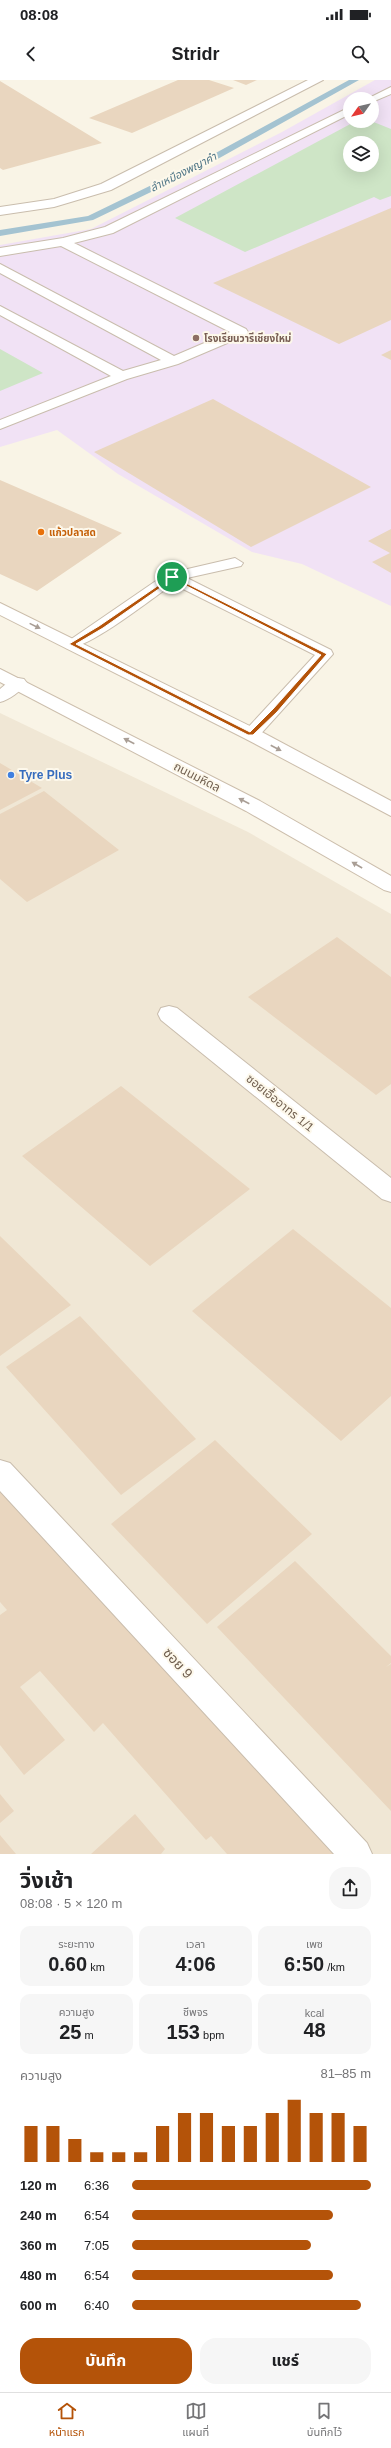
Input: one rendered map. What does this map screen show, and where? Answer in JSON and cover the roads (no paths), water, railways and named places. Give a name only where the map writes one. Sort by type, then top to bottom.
[{"type":"street","points":[[0,211],[33,208],[76,199],[100,190],[317,80]]},
{"type":"street","points":[[0,608],[250,734],[391,809]]},
{"type":"street","name":"ถนนมหิดล","points":[[0,675],[253,806],[391,885]]},
{"type":"street","name":"ซอยเอื้ออาทร 1/1","points":[[169,1014],[391,1192]]},
{"type":"street","name":"ซอย 9","points":[[0,1472],[356,1854]]},
{"type":"lane","points":[[379,96],[391,90]]},
{"type":"lane","points":[[0,252],[63,242],[109,230],[343,113]]},
{"type":"lane","points":[[0,426],[122,376],[173,361],[241,332],[63,242]]},
{"type":"lane","points":[[0,268],[173,361]]},
{"type":"lane","points":[[0,310],[122,376]]},
{"type":"lane","points":[[72,644],[101,627],[172,577],[235,563]]},
{"type":"lane","points":[[172,577],[325,654],[275,710],[250,734]]},
{"type":"lane","points":[[0,697],[18,683]]},
{"type":"waterway","name":"ลำเหมืองพญาคำ","points":[[0,233],[90,218],[204,163],[355,80]]},
{"type":"place","name":"โรงเรียนวารีเชียงใหม่","points":[[196,338]]},
{"type":"place","name":"แก้วปลาสด","points":[[41,532]]},
{"type":"place","name":"Tyre Plus","points":[[11,775]]}]
